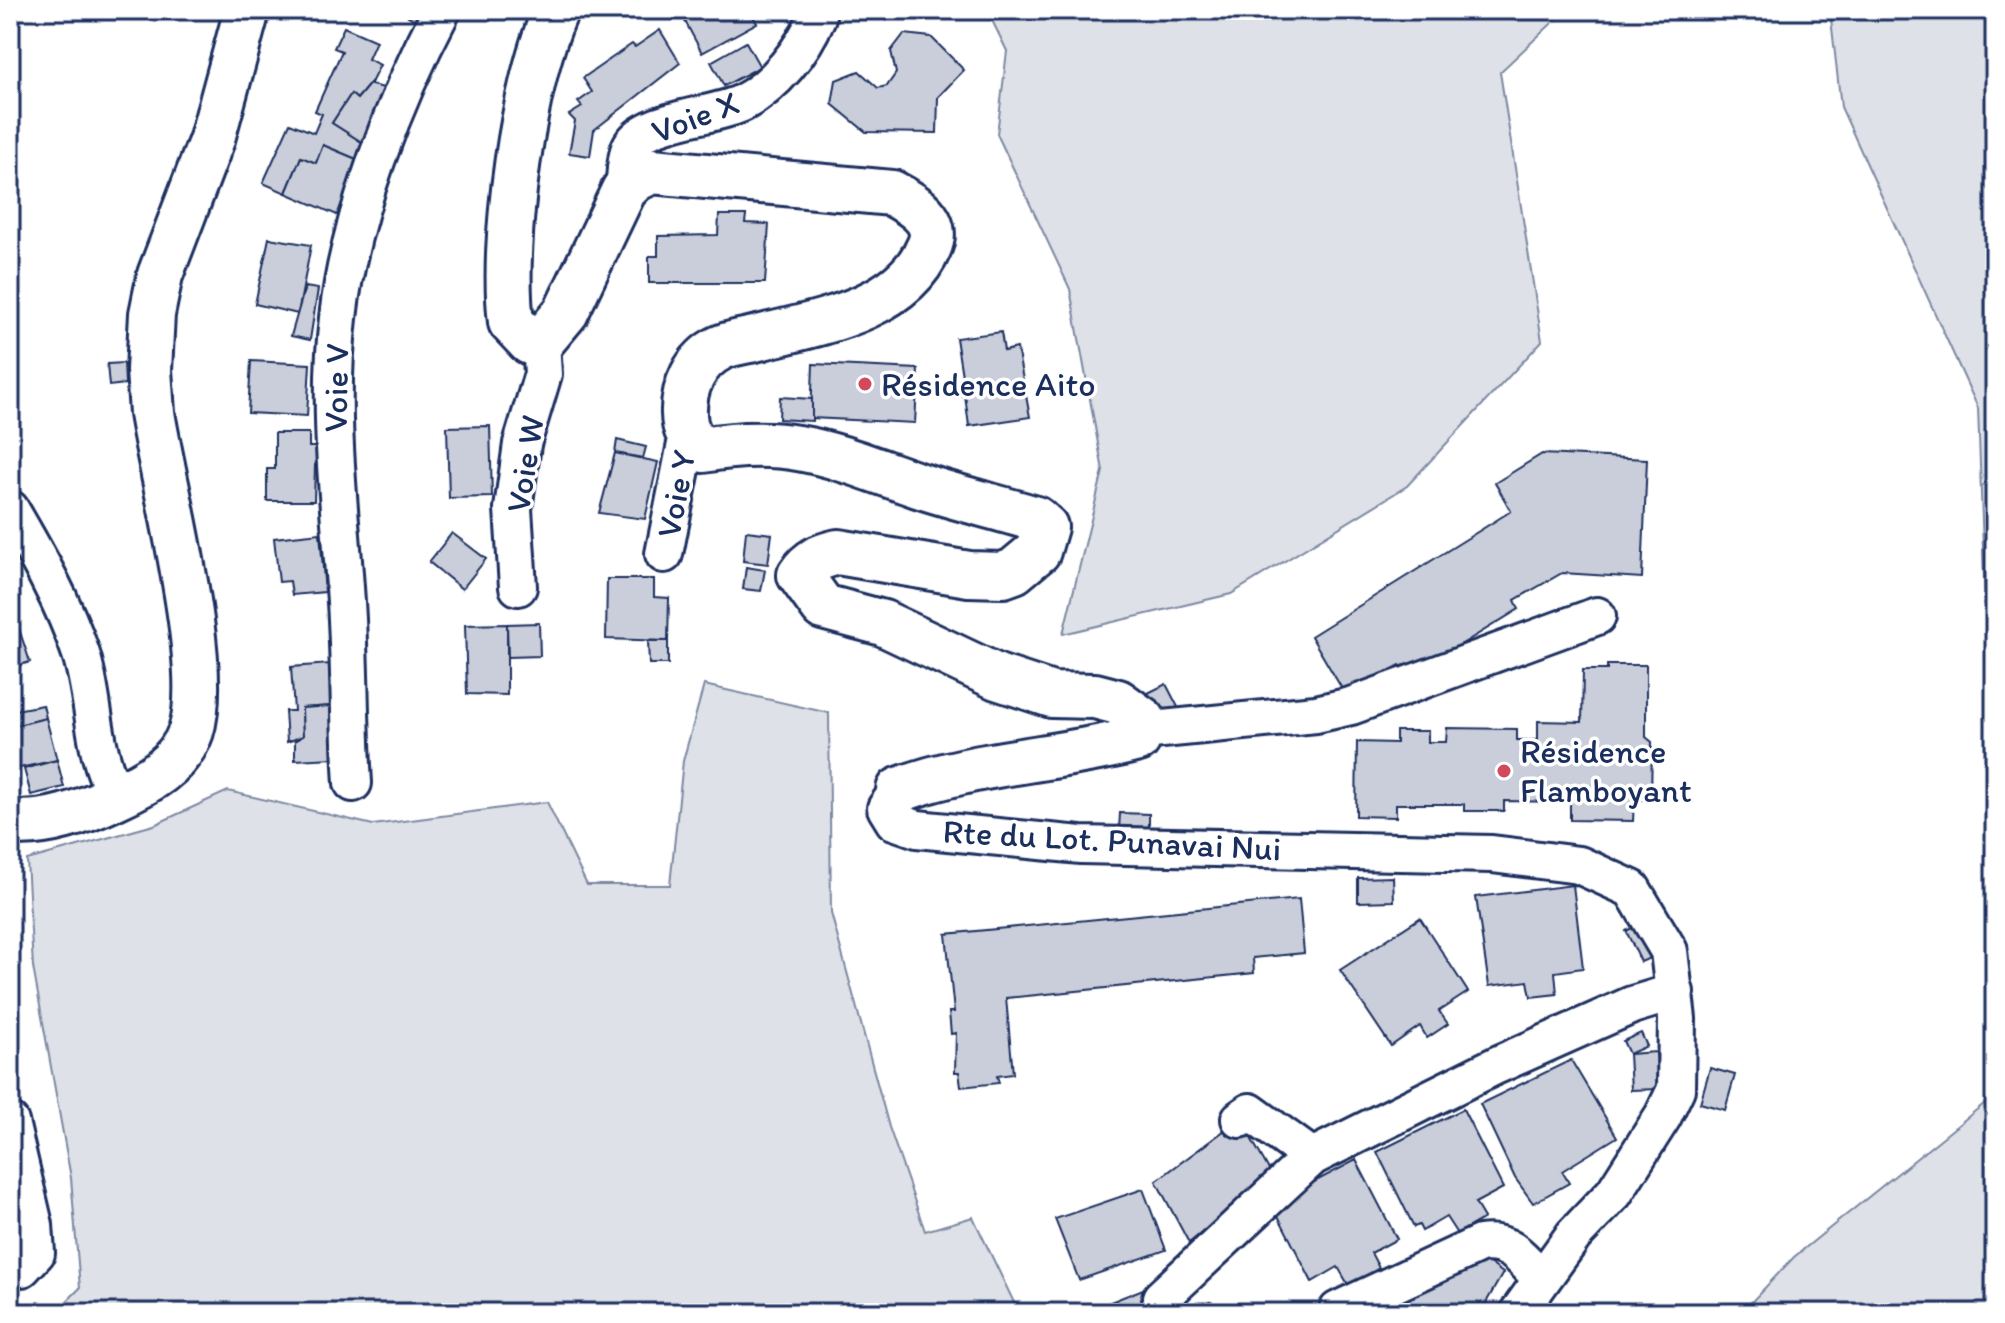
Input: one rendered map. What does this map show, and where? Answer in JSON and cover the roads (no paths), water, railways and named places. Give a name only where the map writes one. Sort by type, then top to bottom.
[{"type":"main road","points":[[10,822],[77,814],[117,796],[166,769],[191,732],[196,681],[152,413],[149,370],[152,314],[160,275],[212,139],[247,10]]},
{"type":"main road","points":[[556,10],[532,75],[512,227],[508,304],[511,322],[521,335],[530,342],[541,342],[566,312],[624,190],[635,179],[652,171],[892,193],[913,204],[926,217],[932,229],[931,244],[906,279],[871,303],[832,320],[719,348],[698,366],[686,389],[683,406],[688,434],[703,450],[747,443],[784,444],[828,452],[918,485],[1036,519],[1045,527],[1038,551],[1014,571],[1003,575],[969,574],[838,552],[820,556],[807,565],[800,575],[823,607],[883,623],[997,677],[1052,695],[1095,696],[1118,702],[1143,720],[1142,731]]},
{"type":"main road","name":"Rte du Lot. Punavai Nui","points":[[899,790],[931,778],[1093,751],[1138,739],[1142,731]]},
{"type":"street","name":"Voie V","points":[[353,783],[348,712],[347,613],[333,435],[338,316],[371,183],[416,60],[442,10]]},
{"type":"street","name":"Voie X","points":[[624,190],[634,143],[651,128],[742,103],[786,67],[817,17]]},
{"type":"street","name":"Voie W","points":[[518,587],[513,509],[522,444],[543,374],[541,342]]},
{"type":"street","name":"Voie Y","points":[[664,554],[688,434]]},
{"type":"street","points":[[10,509],[63,609],[81,655],[101,760],[117,796]]},
{"type":"street","points":[[1142,731],[1316,714],[1351,706],[1597,616]]},
{"type":"street","name":"Rte du Lot. Punavai Nui","points":[[899,790],[886,808],[894,821],[917,829],[1081,845],[1492,854],[1579,865],[1632,889],[1669,951],[1675,992],[1676,1089],[1663,1116],[1614,1193],[1574,1235],[1518,1313]]},
{"type":"street","points":[[1161,1298],[1312,1157],[1497,1065],[1632,1005],[1675,992]]},
{"type":"street","points":[[1240,1119],[1250,1112],[1312,1157]]},
{"type":"street","points":[[10,1122],[34,1225],[36,1253],[22,1268],[10,1268]]},
{"type":"street","points":[[1338,1310],[1480,1244],[1493,1242],[1513,1249],[1541,1279]]},
{"type":"place","name":"Résidence Aito","points":[[865,384]]},
{"type":"place","name":"Résidence Flamboyant","points":[[1504,771]]}]
